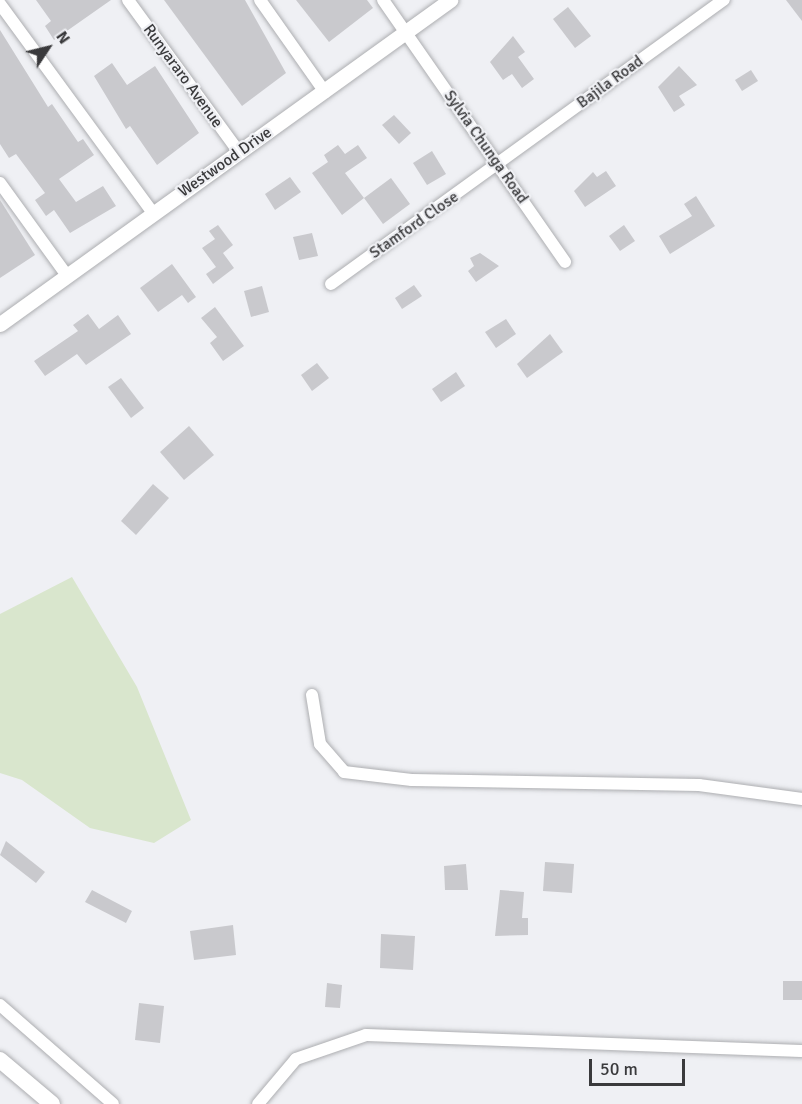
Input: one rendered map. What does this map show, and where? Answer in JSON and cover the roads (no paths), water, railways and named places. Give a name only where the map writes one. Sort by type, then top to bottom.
[{"type":"main road","points":[[0,1060],[52,1104]]},
{"type":"street","name":"Runyararo Avenue","points":[[128,0],[239,152]]},
{"type":"street","points":[[260,0],[325,92]]},
{"type":"street","name":"Sylvia Chunga Road","points":[[383,0],[565,262]]},
{"type":"street","name":"Westwood Drive","points":[[0,324],[450,0]]},
{"type":"street","name":"Bajila Road","points":[[497,166],[724,0]]},
{"type":"street","points":[[0,4],[153,213]]},
{"type":"street","name":"Stamford Close","points":[[331,284],[497,166]]},
{"type":"street","points":[[0,183],[68,277]]},
{"type":"street","points":[[312,694],[320,744],[344,771],[412,780],[699,785],[802,799]]},
{"type":"street","points":[[0,1005],[113,1104]]},
{"type":"street","points":[[258,1104],[296,1059],[366,1035],[802,1051]]}]
